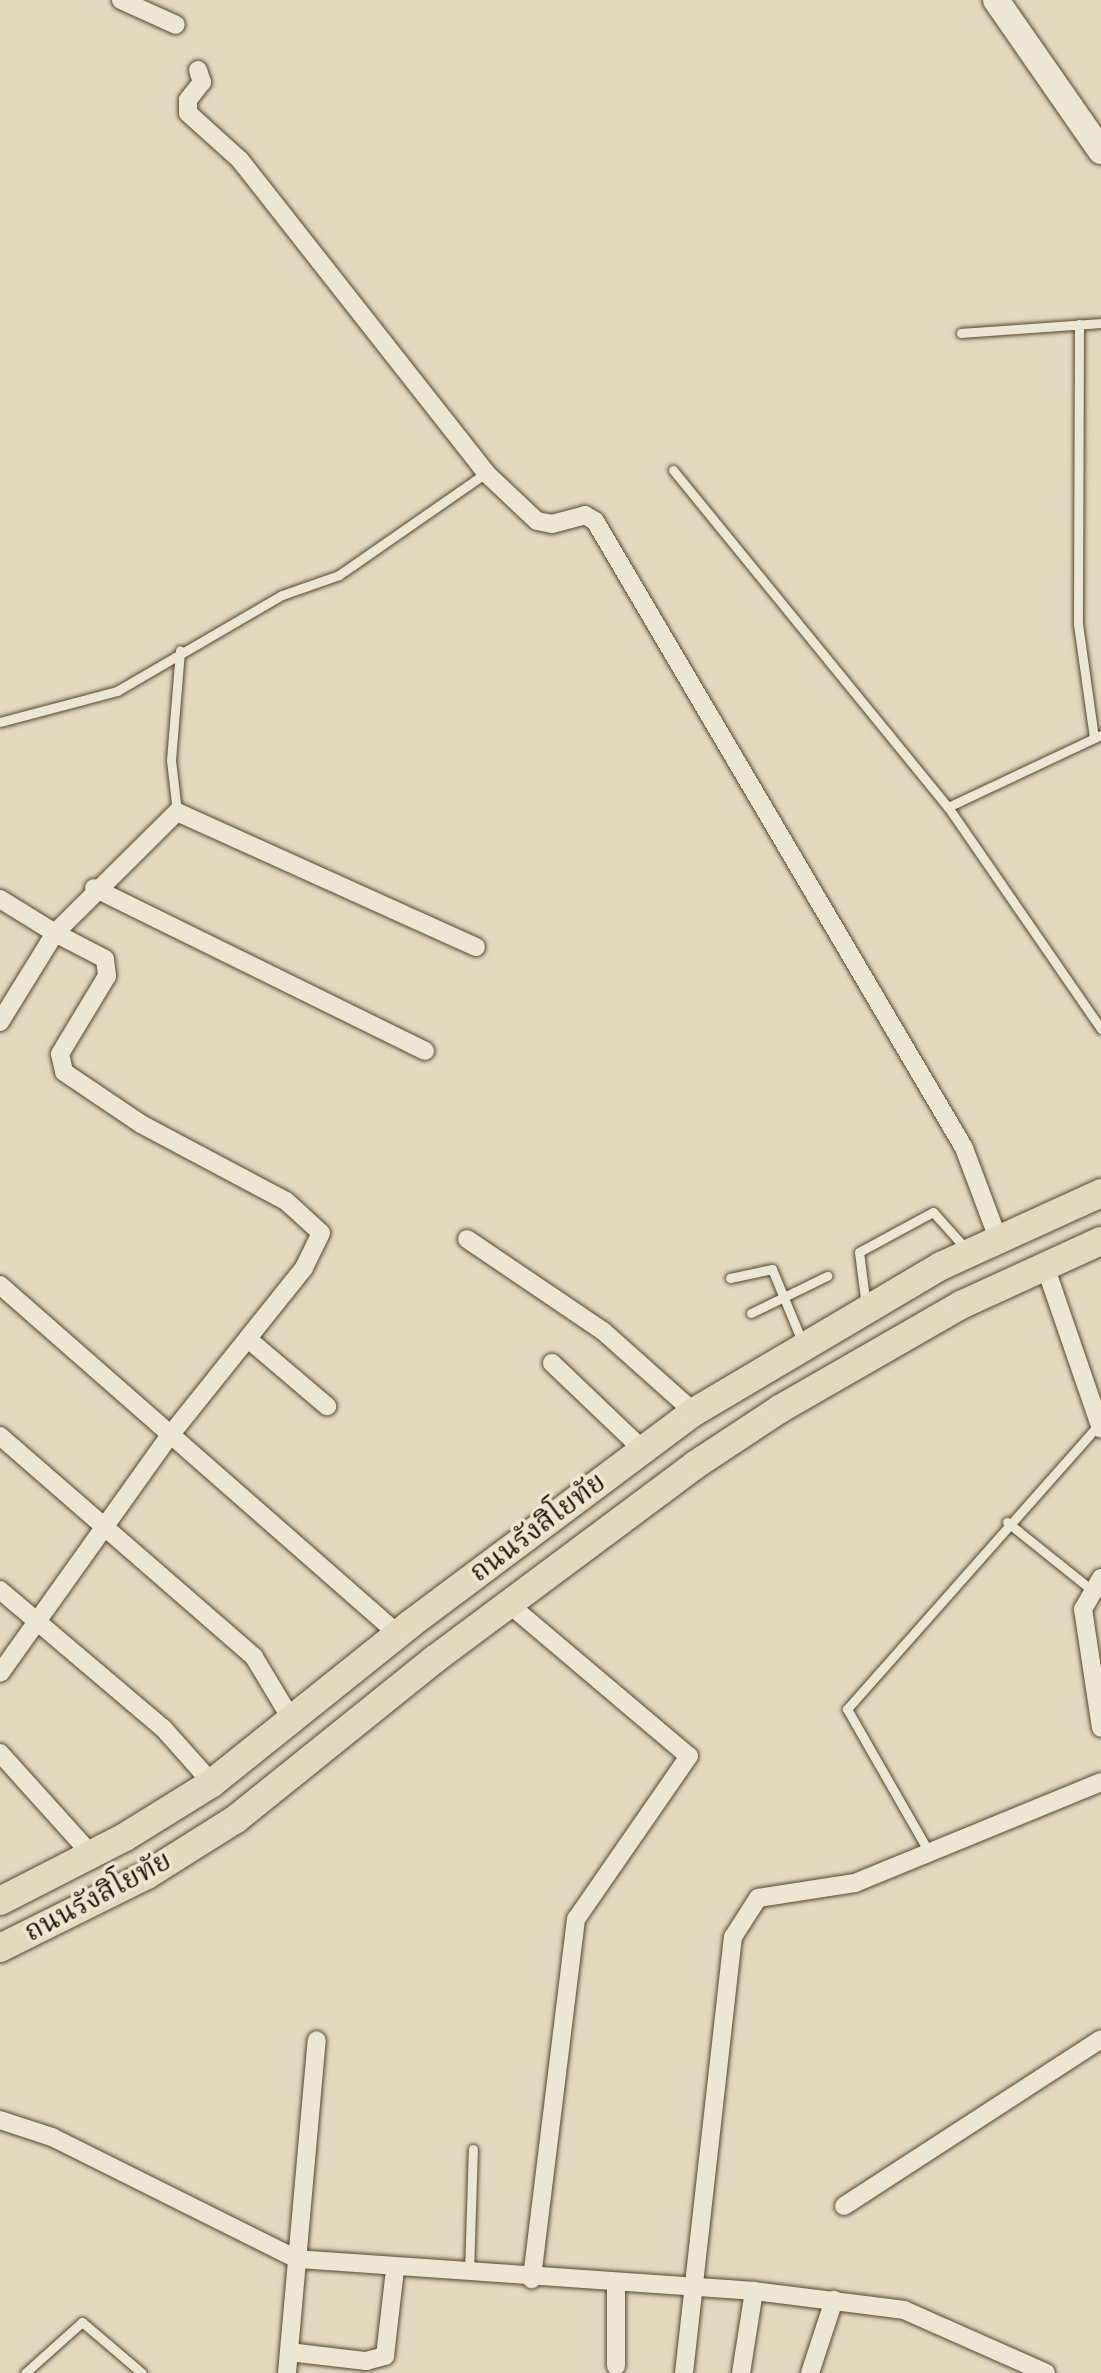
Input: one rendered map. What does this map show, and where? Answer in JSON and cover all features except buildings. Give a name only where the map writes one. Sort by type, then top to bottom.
[{"type":"main road","name":"ถนนรังสิโยทัย","points":[[0,1901],[92,1855],[212,1783],[293,1722],[404,1629],[694,1412],[867,1309],[970,1254],[1101,1193]]},
{"type":"main road","name":"ถนนรังสิโยทัย","points":[[0,1948],[146,1875],[236,1819],[435,1659],[695,1465],[780,1409],[961,1305],[1101,1241]]},
{"type":"main road","points":[[404,1629],[435,1659]]},
{"type":"street","points":[[121,0],[176,25]]},
{"type":"street","points":[[996,0],[1101,151]]},
{"type":"street","points":[[198,70],[202,82],[188,100],[188,113],[240,160],[486,473],[537,521],[552,524],[585,515],[595,521],[964,1148],[999,1241]]},
{"type":"street","points":[[0,1022],[55,933],[94,888],[177,812],[476,947]]},
{"type":"street","points":[[94,888],[425,1051]]},
{"type":"street","points":[[0,900],[105,959],[109,968],[60,1054],[64,1072],[320,1227],[304,1268],[170,1435],[0,1672]]},
{"type":"street","points":[[467,1239],[603,1331],[694,1412]]},
{"type":"street","points":[[1045,1266],[1100,1426]]},
{"type":"street","points":[[0,1285],[170,1435],[404,1629]]},
{"type":"street","points":[[248,1339],[327,1406]]},
{"type":"street","points":[[552,1363],[643,1450]]},
{"type":"street","points":[[0,1436],[254,1657],[293,1722]]},
{"type":"street","points":[[1097,1584],[1083,1609],[1084,1645],[1101,1728]]},
{"type":"street","points":[[0,1590],[163,1728],[212,1783]]},
{"type":"street","points":[[510,1605],[689,1756],[576,1919],[532,2279]]},
{"type":"street","points":[[0,1753],[92,1855]]},
{"type":"street","points":[[684,2373],[689,2286],[733,1937],[758,1898],[855,1883],[1101,1782]]},
{"type":"street","points":[[845,2206],[1101,2039]]},
{"type":"street","points":[[287,2373],[317,2040]]},
{"type":"street","points":[[0,2120],[52,2137],[297,2259],[395,2270],[754,2291],[904,2310],[1046,2373]]},
{"type":"street","points":[[289,2352],[366,2361],[384,2356],[391,2344],[395,2270]]},
{"type":"street","points":[[616,2285],[616,2366]]},
{"type":"street","points":[[741,2373],[754,2291]]},
{"type":"street","points":[[810,2373],[834,2300]]},
{"type":"lane","points":[[961,333],[1101,323]]},
{"type":"lane","points":[[948,807],[1098,736],[1078,624],[1079,324]]},
{"type":"lane","points":[[673,470],[948,807],[1101,1029]]},
{"type":"lane","points":[[0,722],[117,691],[180,650],[282,595],[339,575],[486,473]]},
{"type":"lane","points":[[177,812],[172,760],[180,650]]},
{"type":"lane","points":[[867,1309],[859,1252],[933,1212],[970,1254]]},
{"type":"lane","points":[[730,1278],[772,1269],[804,1346]]},
{"type":"lane","points":[[751,1313],[827,1276]]},
{"type":"lane","points":[[929,1852],[847,1709],[1007,1522],[1100,1426]]},
{"type":"lane","points":[[1007,1522],[1097,1584]]},
{"type":"lane","points":[[469,2275],[473,2150]]},
{"type":"lane","points":[[25,2373],[82,2322],[142,2373]]}]
